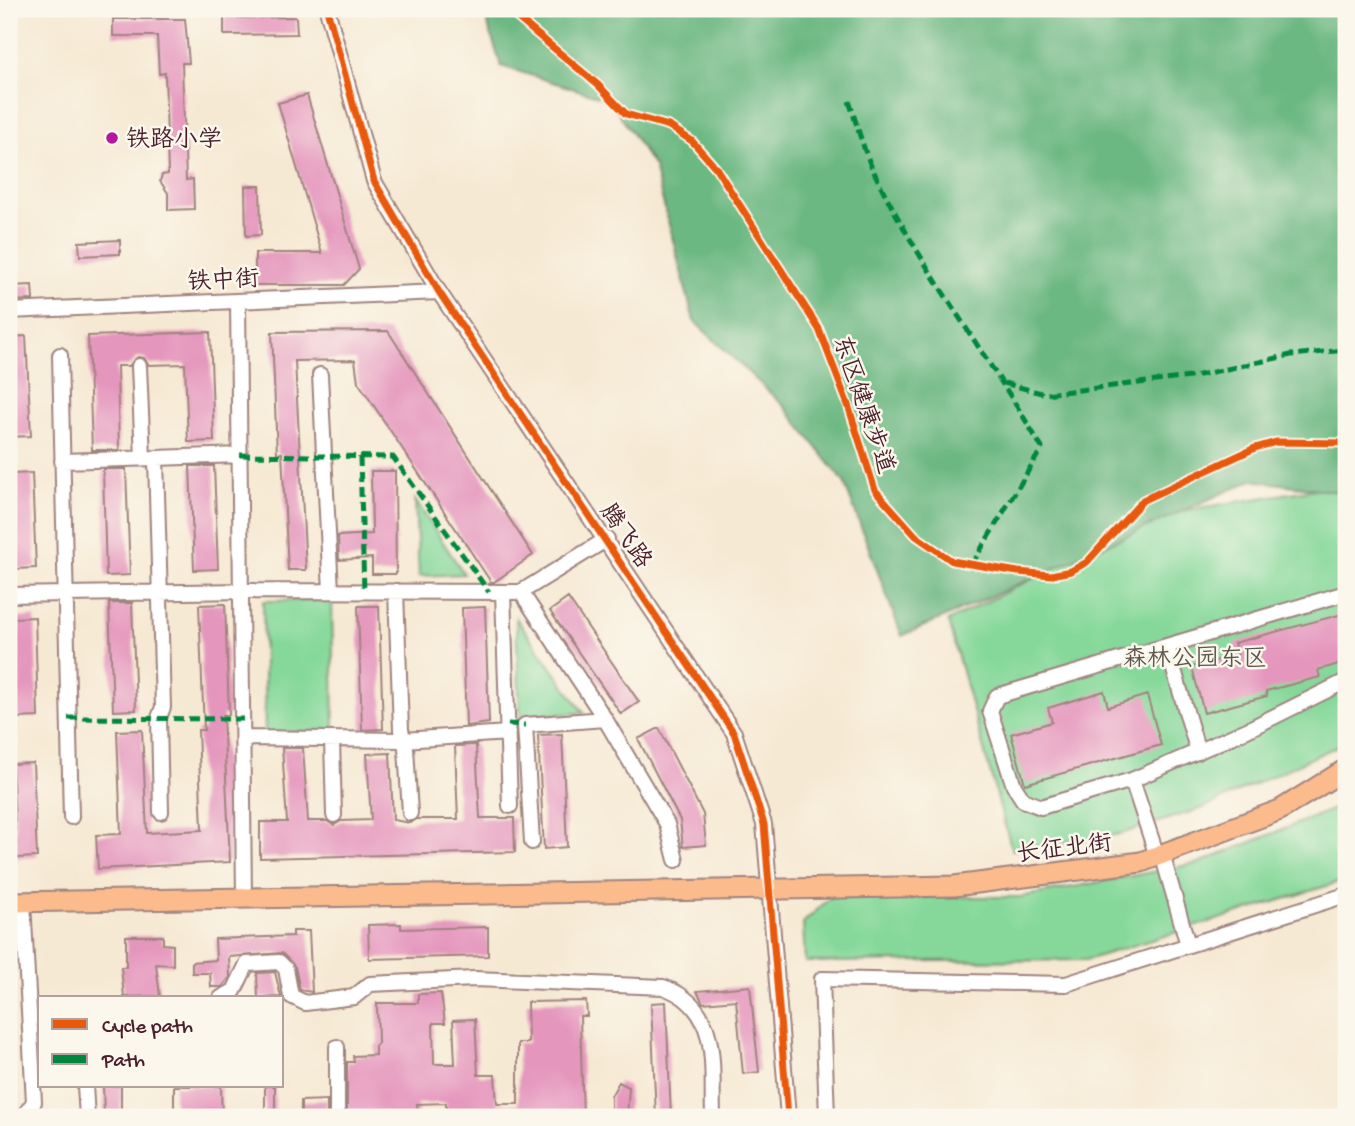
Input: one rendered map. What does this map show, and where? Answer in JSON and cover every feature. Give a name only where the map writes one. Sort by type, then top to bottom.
[{"type":"main road","name":"长征北街","points":[[16,902],[767,887],[954,886],[1141,862],[1280,810],[1346,769]]},
{"type":"street","name":"腾飞路","points":[[327,9],[374,181],[439,292],[607,539],[734,733],[764,824],[767,887],[788,1117]]},
{"type":"street","name":"铁中街","points":[[9,311],[439,292]]},
{"type":"street","points":[[238,301],[244,898]]},
{"type":"street","points":[[60,355],[71,817]]},
{"type":"street","points":[[139,366],[150,458],[160,592],[163,707],[159,718],[161,812]]},
{"type":"street","points":[[320,374],[331,591]]},
{"type":"street","points":[[62,461],[240,455]]},
{"type":"street","points":[[9,595],[242,591],[521,592],[607,539]]},
{"type":"street","points":[[396,591],[403,740],[411,813]]},
{"type":"street","points":[[503,592],[510,806]]},
{"type":"street","points":[[521,592],[605,719],[667,824],[676,860]]},
{"type":"street","points":[[1345,684],[1132,780],[1041,807],[1023,800],[1014,786],[990,711],[998,696],[1346,593]]},
{"type":"street","points":[[1167,646],[1198,751]]},
{"type":"street","points":[[532,842],[525,725],[605,719]]},
{"type":"street","points":[[243,738],[403,740],[508,733]]},
{"type":"street","points":[[332,739],[334,815]]},
{"type":"street","points":[[1132,780],[1160,855],[1188,945]]},
{"type":"street","points":[[827,1117],[822,979],[1066,984],[1346,895]]},
{"type":"street","points":[[16,902],[34,1102],[23,1117]]},
{"type":"street","points":[[225,996],[234,991],[247,964],[279,962],[286,968],[291,996],[305,1003],[354,997],[370,984],[475,979],[663,987],[680,993],[701,1016],[709,1032],[713,1117]]},
{"type":"street","points":[[337,1047],[337,1117]]},
{"type":"street","points":[[85,1088],[87,1117]]},
{"type":"green space","points":[[229,9],[283,9],[285,15],[229,20]]},
{"type":"green space","points":[[483,9],[1346,9],[1346,493],[1252,480],[902,636],[844,482],[784,406],[694,321],[654,167],[610,100],[501,66]]},
{"type":"green space","name":"森林公园东区","points":[[1346,484],[1346,742],[1203,808],[1120,834],[1012,850],[948,621],[1163,514]]},
{"type":"green space","points":[[415,500],[464,574],[419,576]]},
{"type":"green space","points":[[332,600],[334,732],[265,733],[263,601]]},
{"type":"green space","points":[[516,618],[584,713],[520,716]]},
{"type":"green space","points":[[1346,804],[1346,880],[1086,960],[805,962],[803,923],[831,897],[1021,897],[1199,863]]},
{"type":"building","points":[[296,17],[297,34],[224,35],[224,18]]},
{"type":"building","points":[[113,19],[185,19],[189,63],[182,63],[186,180],[193,179],[194,209],[168,210],[168,193],[160,181],[162,175],[168,174],[165,73],[159,74],[157,36],[113,36]]},
{"type":"building","points":[[307,95],[359,269],[344,285],[255,285],[255,253],[322,253],[278,103]]},
{"type":"building","points":[[245,186],[260,186],[261,235],[246,236]]},
{"type":"building","points":[[120,240],[120,254],[80,256],[79,242]]},
{"type":"building","points":[[32,285],[33,300],[9,301],[9,286]]},
{"type":"building","points":[[388,331],[533,555],[494,582],[491,582],[358,382],[355,360],[295,361],[306,570],[288,570],[282,453],[277,454],[272,332]]},
{"type":"building","points":[[210,332],[214,441],[188,442],[185,364],[149,365],[144,358],[138,357],[129,366],[117,366],[119,450],[92,450],[88,336]]},
{"type":"building","points":[[26,336],[31,436],[9,437],[9,337]]},
{"type":"building","points":[[190,466],[214,466],[218,569],[194,570]]},
{"type":"building","points":[[103,469],[126,469],[130,575],[106,576]]},
{"type":"building","points":[[371,471],[395,471],[396,574],[372,574],[372,558],[339,560],[338,536],[372,534]]},
{"type":"building","points":[[32,473],[36,568],[16,569],[12,474]]},
{"type":"building","points":[[568,598],[639,702],[621,714],[550,611]]},
{"type":"building","points":[[109,603],[132,603],[136,710],[113,711]]},
{"type":"building","points":[[225,604],[229,715],[223,715],[230,862],[98,869],[96,835],[121,834],[117,731],[142,730],[147,833],[202,830],[198,730],[204,730],[199,605]]},
{"type":"building","points":[[358,606],[379,606],[383,729],[362,730]]},
{"type":"building","points":[[485,607],[489,723],[466,726],[462,608]]},
{"type":"building","points":[[1346,613],[1346,662],[1318,670],[1320,677],[1266,691],[1267,696],[1204,713],[1192,667],[1237,655],[1234,643]]},
{"type":"building","points":[[35,617],[38,717],[16,718],[13,618]]},
{"type":"building","points":[[1104,691],[1108,707],[1147,695],[1161,745],[1025,784],[1011,734],[1052,722],[1048,708]]},
{"type":"building","points":[[659,728],[703,814],[706,845],[683,847],[680,820],[638,739]]},
{"type":"building","points":[[562,734],[567,847],[544,849],[538,735]]},
{"type":"building","points":[[476,745],[480,818],[514,818],[515,852],[260,858],[260,822],[287,822],[282,748],[303,748],[308,821],[327,821],[334,825],[341,821],[371,820],[367,754],[390,753],[393,820],[410,823],[417,819],[458,819],[455,746]]},
{"type":"building","points":[[33,763],[37,857],[17,858],[12,764]]},
{"type":"building","points":[[14,916],[16,947],[9,948],[9,917]]},
{"type":"building","points":[[401,924],[401,929],[488,927],[488,956],[369,959],[368,925]]},
{"type":"building","points":[[293,931],[309,931],[312,992],[300,990],[295,967],[282,953],[229,957],[230,977],[222,987],[211,987],[210,973],[192,973],[192,962],[216,960],[215,939],[293,936]]},
{"type":"building","points":[[126,936],[163,936],[163,944],[173,945],[173,965],[156,964],[160,996],[124,996],[121,967],[126,967]]},
{"type":"building","points":[[275,972],[281,996],[258,996],[257,973]]},
{"type":"building","points":[[750,986],[759,1072],[743,1074],[736,1000],[703,1003],[697,991]]},
{"type":"building","points":[[441,993],[445,1023],[433,1023],[434,1064],[455,1064],[453,1020],[475,1019],[478,1075],[495,1075],[497,1104],[518,1104],[518,1043],[528,1043],[527,1002],[586,1001],[587,1016],[580,1016],[583,1117],[446,1117],[446,1103],[417,1104],[418,1117],[347,1117],[347,1062],[354,1062],[353,1056],[375,1055],[375,1046],[378,1043],[377,1003],[418,1003],[418,994]]},
{"type":"building","points":[[666,1002],[671,1117],[656,1117],[651,1003]]},
{"type":"building","points":[[619,1082],[629,1087],[627,1117],[611,1117],[611,1096]]},
{"type":"building","points":[[103,1088],[121,1088],[121,1117],[104,1117]]},
{"type":"building","points":[[174,1088],[221,1088],[222,1117],[174,1117]]},
{"type":"building","points":[[265,1088],[275,1088],[275,1117],[265,1117]]},
{"type":"building","points":[[327,1100],[327,1117],[301,1117],[301,1101]]},
{"type":"marked path","points":[[849,101],[870,164],[892,208],[1042,448],[972,564]]},
{"type":"marked path","points":[[1004,383],[1045,394],[1190,377],[1291,355],[1346,350]]},
{"type":"marked path","points":[[240,455],[393,457],[489,592]]},
{"type":"marked path","points":[[360,457],[364,591]]},
{"type":"marked path","points":[[68,718],[243,719]]},
{"type":"marked path","points":[[508,724],[525,725]]},
{"type":"cycle path","points":[[327,9],[374,181],[439,292],[734,733],[764,824],[788,1117]]},
{"type":"cycle path","name":"东区健康步道","points":[[507,9],[598,85],[626,114],[669,126],[692,141],[716,168],[819,329],[848,405],[875,490],[916,536],[952,561],[1051,575],[1071,571],[1087,562],[1143,500],[1255,448],[1276,442],[1346,443]]},
{"type":"place","name":"铁路小学","points":[[112,138]]}]
